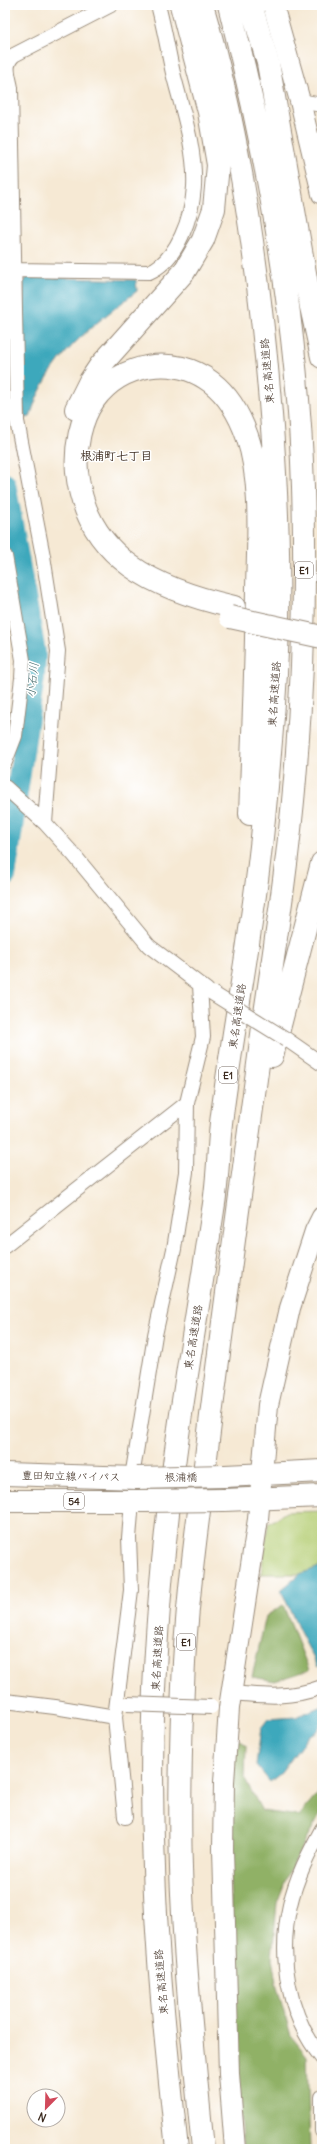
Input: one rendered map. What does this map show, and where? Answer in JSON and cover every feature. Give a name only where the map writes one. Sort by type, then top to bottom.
[{"type":"main road","points":[[181,5],[209,112],[218,165],[214,209],[205,235],[195,256],[177,282],[100,366],[77,406],[68,434],[66,460],[68,489],[72,504],[84,530],[92,543],[111,565],[123,574],[161,596],[195,608],[232,612],[322,626]]},
{"type":"main road","name":"東名高速道路","points":[[177,2149],[159,1966],[153,1863],[153,1770],[156,1654],[166,1526],[184,1391],[214,1202],[221,1126],[260,858],[274,700],[279,587],[276,485],[258,278],[243,182],[221,73],[202,5]]},
{"type":"main road","name":"E1","points":[[203,2149],[186,1965],[181,1865],[181,1771],[184,1658],[213,1395],[278,919],[294,784],[302,673],[304,579],[303,499],[296,385],[283,273],[266,168],[229,5]]},
{"type":"main road","points":[[251,5],[268,63],[311,307],[322,357]]},
{"type":"main road","points":[[221,1126],[248,856],[255,705],[257,482],[248,438],[231,404],[211,382],[182,368],[154,366],[132,370],[116,378],[94,400],[80,431],[76,466],[81,497],[96,530],[119,558],[150,579],[232,612],[322,637]]},
{"type":"main road","points":[[248,1138],[268,1071],[322,863]]},
{"type":"main road","points":[[261,1474],[322,1471]]},
{"type":"main road","name":"豊田知立線バイパス","points":[[5,1474],[134,1477]]},
{"type":"main road","name":"根浦橋","points":[[134,1477],[261,1474]]},
{"type":"main road","name":"54","points":[[5,1501],[224,1500],[322,1496]]},
{"type":"street","points":[[45,823],[58,651],[43,556],[17,421],[11,88],[6,62],[14,55],[111,5]]},
{"type":"street","points":[[15,270],[149,272],[158,268],[176,245],[185,226],[191,206],[194,186],[192,155],[158,5]]},
{"type":"street","points":[[273,5],[300,100],[322,194]]},
{"type":"street","points":[[300,100],[322,105]]},
{"type":"street","points":[[5,556],[23,660],[15,736],[5,762]]},
{"type":"street","points":[[6,787],[45,823],[74,855],[149,946],[200,986],[286,1039],[322,1064]]},
{"type":"street","points":[[134,1477],[155,1335],[174,1249],[186,1172],[187,1103],[203,1037],[200,986]]},
{"type":"street","points":[[5,1246],[187,1103]]},
{"type":"street","points":[[235,2149],[228,2074],[223,1849],[224,1703],[248,1592],[260,1499],[268,1405],[278,1358],[301,1274],[315,1231],[322,1218]]},
{"type":"street","points":[[124,1817],[115,1717],[123,1704],[131,1590],[129,1538],[138,1501]]},
{"type":"street","points":[[123,1704],[224,1703],[303,1694],[322,1687]]},
{"type":"street","points":[[5,1701],[55,1707],[115,1717]]},
{"type":"street","points":[[322,1829],[300,1875],[290,1904],[286,1938],[286,1964],[296,2010],[305,2032],[322,2058]]},
{"type":"street","points":[[322,2097],[322,2131]]},
{"type":"green space","points":[[322,1511],[322,1566],[300,1574],[261,1574],[268,1524],[286,1512]]},
{"type":"green space","points":[[283,1605],[309,1670],[275,1681],[252,1677],[266,1616]]},
{"type":"green space","points":[[233,1735],[246,1745],[245,1779],[262,1811],[299,1816],[322,1789],[322,1810],[288,1874],[277,1903],[272,1958],[276,1983],[291,2036],[307,2056],[310,2149],[243,2149],[236,2074],[229,1850]]},
{"type":"water","points":[[27,277],[136,280],[137,291],[87,331],[73,345],[48,377],[38,396],[30,417],[25,418],[21,384],[21,350],[24,281]]},
{"type":"water","points":[[322,1566],[322,1664],[318,1667],[281,1590],[300,1574]]},
{"type":"water","points":[[322,1706],[322,1720],[320,1727],[314,1733],[309,1735],[281,1773],[270,1782],[256,1765],[261,1728],[268,1719],[296,1717]]},
{"type":"waterway","name":"小石川","points":[[5,484],[35,653],[34,676],[5,876]]},
{"type":"district","name":"根浦町七丁目","points":[[116,455]]}]
